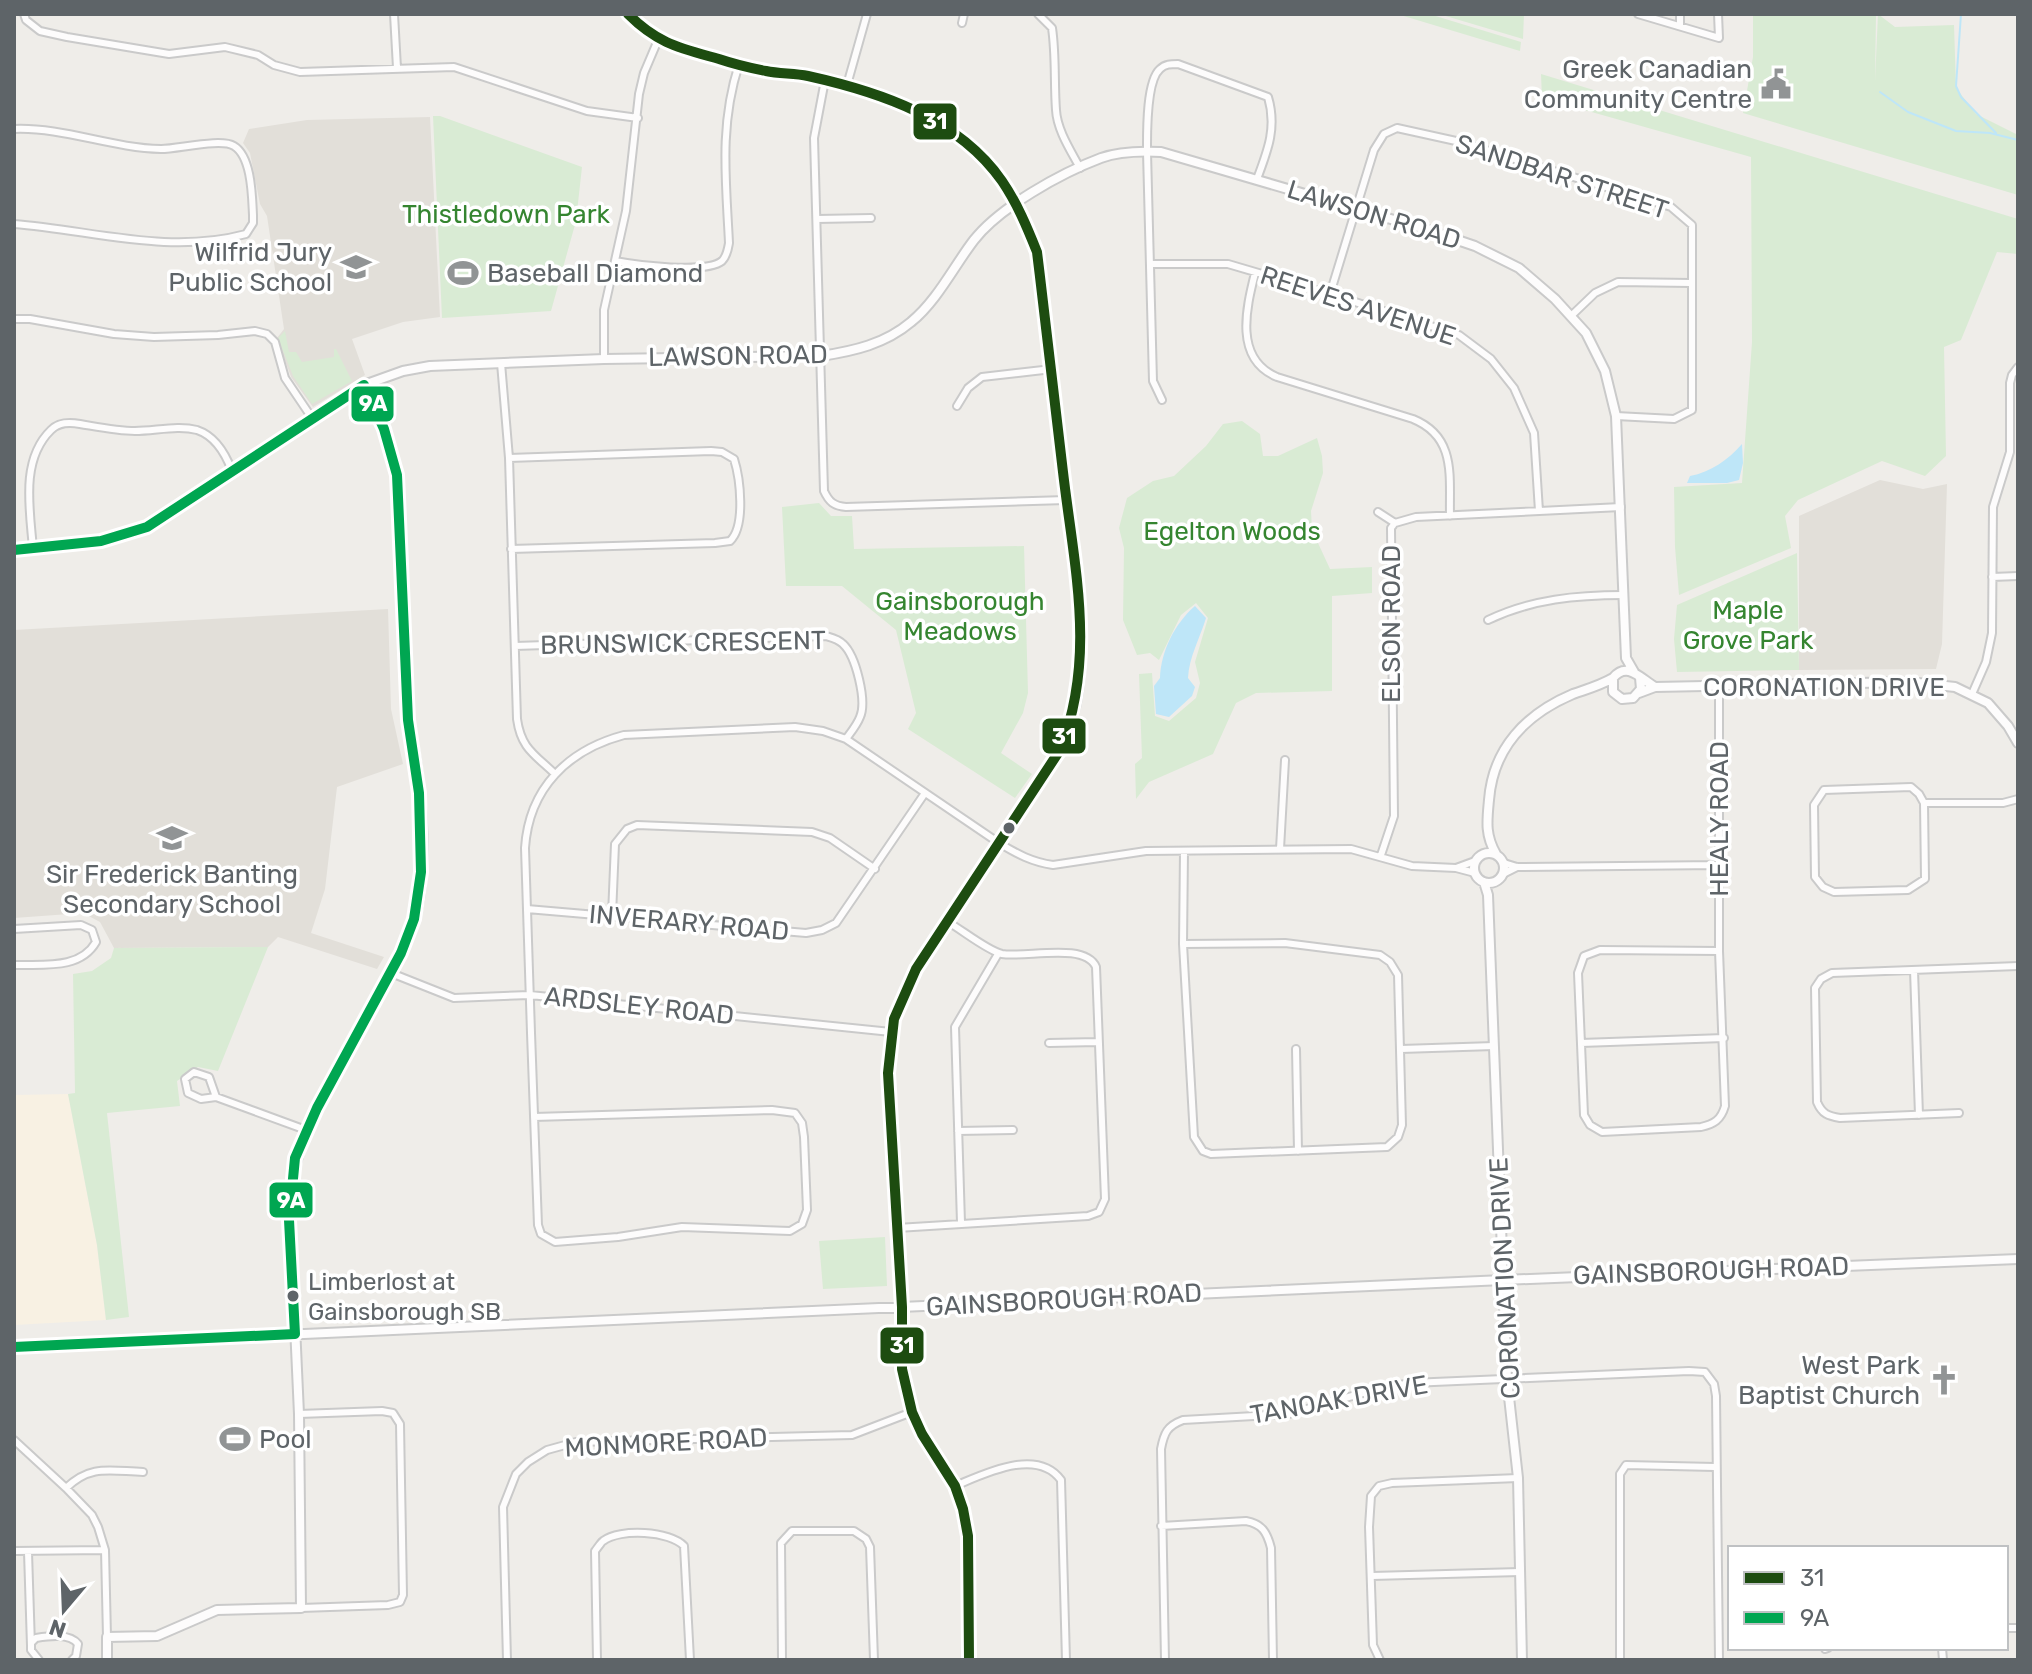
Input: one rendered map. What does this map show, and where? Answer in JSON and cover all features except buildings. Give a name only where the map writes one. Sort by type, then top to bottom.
[{"type":"street","points":[[24,14],[26,20],[40,31],[169,54],[225,47],[258,55],[274,65],[300,72],[454,67],[587,111],[638,118]]},
{"type":"street","points":[[394,14],[397,68]]},
{"type":"street","points":[[628,14],[658,40],[739,64],[847,85],[926,114],[960,135],[987,160],[1016,201],[1029,226],[1037,252],[1076,581],[1081,669],[1078,700],[1073,725],[1060,750],[909,983],[894,1019],[888,1073],[902,1307],[902,1369],[912,1412],[922,1434],[955,1486],[968,1536],[969,1660]]},
{"type":"street","points":[[847,85],[867,14]]},
{"type":"street","points":[[962,23],[964,14]]},
{"type":"street","points":[[1038,14],[1052,28],[1056,111],[1060,128],[1080,168]]},
{"type":"street","points":[[1638,14],[1719,38],[1718,14]]},
{"type":"street","points":[[1680,14],[1680,26]]},
{"type":"street","points":[[604,359],[604,310],[626,211],[639,94],[658,40]]},
{"type":"street","points":[[615,261],[652,268],[707,266],[720,262],[727,253],[725,134],[730,92],[739,64]]},
{"type":"street","points":[[1162,400],[1153,381],[1147,152],[1147,122],[1154,76],[1168,64],[1178,64],[1268,97],[1272,112],[1271,143],[1257,179]]},
{"type":"street","points":[[825,80],[814,138],[824,491],[829,501],[837,506],[1066,500]]},
{"type":"street","name":"SANDBAR STREET","points":[[1330,294],[1374,150],[1384,134],[1397,128],[1456,141],[1671,207],[1692,225],[1692,410],[1674,419],[1616,416]]},
{"type":"street","points":[[14,129],[76,134],[163,149],[226,143],[237,148],[246,163],[253,223],[246,234],[179,243],[127,240],[58,227],[14,224]]},
{"type":"street","name":"LAWSON ROAD","points":[[14,550],[101,541],[138,530],[364,385],[403,371],[430,366],[604,359],[821,356],[854,351],[887,338],[912,322],[976,237],[1016,201],[1101,158],[1123,153],[1161,152],[1475,246],[1519,268],[1571,316],[1586,333],[1605,371],[1616,416],[1626,658],[1637,675]]},
{"type":"street","points":[[817,219],[871,218]]},
{"type":"street","name":"REEVES AVENUE","points":[[1151,264],[1228,264],[1459,335],[1491,359],[1514,388],[1534,433],[1539,511]]},
{"type":"street","points":[[1255,273],[1247,308],[1247,340],[1252,358],[1264,371],[1277,377],[1413,419],[1434,430],[1449,459],[1450,516]]},
{"type":"street","points":[[1571,316],[1595,293],[1618,282],[1691,283]]},
{"type":"street","points":[[14,319],[154,337],[255,331],[267,334],[275,342],[285,378],[312,418]]},
{"type":"street","points":[[501,363],[509,458],[520,738],[528,750],[554,773]]},
{"type":"street","points":[[1972,694],[1986,662],[1992,633],[1993,507],[2010,452],[2010,383],[2018,367]]},
{"type":"street","points":[[957,406],[968,388],[982,377],[1052,369]]},
{"type":"street","points":[[301,1608],[299,1414],[289,1193],[295,1160],[306,1130],[391,973],[414,921],[422,871],[416,753],[408,720],[397,475],[393,452],[380,416],[364,385]]},
{"type":"street","points":[[33,549],[30,471],[37,452],[54,427],[68,422],[132,431],[183,428],[199,431],[212,438],[232,471]]},
{"type":"street","points":[[509,458],[711,451],[722,452],[734,459],[740,477],[738,530],[730,541],[511,549]]},
{"type":"street","points":[[2010,452],[2018,453]]},
{"type":"street","name":"ELSON ROAD","points":[[1381,855],[1394,816],[1391,528],[1395,523],[1416,517],[1621,507]]},
{"type":"street","points":[[1378,512],[1395,523]]},
{"type":"street","points":[[1992,577],[2018,576]]},
{"type":"street","points":[[1488,620],[1527,604],[1563,597],[1624,595]]},
{"type":"street","name":"BRUNSWICK CRESCENT","points":[[515,646],[826,636],[837,639],[846,646],[859,681],[862,706],[860,717],[846,739]]},
{"type":"street","points":[[1613,692],[1615,675],[1626,658]]},
{"type":"street","points":[[1655,687],[1626,670],[1598,687],[1553,704],[1526,721],[1514,733],[1490,778],[1486,825],[1488,840],[1504,863],[1517,867],[1719,865]]},
{"type":"street","points":[[1598,687],[1626,700],[1639,693],[1641,685],[1637,675]]},
{"type":"street","name":"CORONATION DRIVE","points":[[1639,693],[1655,687],[1909,682],[1955,687],[1988,703],[2018,743]]},
{"type":"street","name":"HEALY ROAD","points":[[1719,687],[1719,951],[1725,1106],[1722,1117],[1711,1125],[1701,1127],[1602,1132],[1590,1125],[1584,1115],[1578,973],[1584,956],[1600,950],[1719,951]]},
{"type":"street","points":[[534,1117],[772,1110],[795,1113],[802,1123],[806,1178],[807,1210],[802,1224],[790,1231],[682,1227],[618,1237],[555,1242],[541,1234],[538,1225],[534,1117],[526,829],[532,811],[554,773],[599,742],[624,735],[795,727],[823,731],[846,739],[1025,859],[1053,865],[1146,851],[1351,849],[1412,866],[1456,868],[1475,873],[1484,882],[1495,882]]},
{"type":"street","points":[[1280,849],[1285,760]]},
{"type":"street","points":[[1911,787],[1924,803],[1925,879],[1918,886],[1908,890],[1834,892],[1823,887],[1815,877],[1814,805],[1824,790],[1911,787]]},
{"type":"street","name":"INVERARY ROAD","points":[[527,909],[806,933],[822,930],[836,923],[925,793]]},
{"type":"street","points":[[1924,803],[2003,803],[2018,799]]},
{"type":"street","points":[[2003,803],[2018,807]]},
{"type":"street","points":[[612,915],[615,844],[627,829],[637,825],[812,832],[830,838],[875,869]]},
{"type":"street","points":[[1475,873],[1478,858],[1488,840]]},
{"type":"street","points":[[1183,944],[1285,943],[1380,955],[1390,962],[1398,975],[1402,1125],[1398,1137],[1387,1147],[1211,1154],[1203,1151],[1194,1137],[1183,944],[1184,851]]},
{"type":"street","points":[[1456,868],[1488,852],[1496,854]]},
{"type":"street","points":[[1503,874],[1504,863]]},
{"type":"street","points":[[1488,895],[1503,874],[1517,867]]},
{"type":"street","name":"CORONATION DRIVE","points":[[1484,882],[1488,895],[1507,1379],[1518,1478],[1522,1660]]},
{"type":"street","points":[[897,1228],[1088,1216],[1099,1212],[1105,1199],[1096,967],[1093,961],[1079,953],[998,954],[948,922]]},
{"type":"street","points":[[14,929],[81,925],[92,930],[96,942],[89,955],[76,962],[14,965]]},
{"type":"street","points":[[961,1223],[955,1027],[998,954]]},
{"type":"street","points":[[1959,1113],[1828,1116],[1820,1110],[1817,1102],[1815,988],[1821,979],[1832,973],[2018,966]]},
{"type":"street","points":[[1914,970],[1919,1115]]},
{"type":"street","name":"ARDSLEY ROAD","points":[[391,973],[454,998],[530,995],[891,1032]]},
{"type":"street","points":[[1581,1043],[1724,1038]]},
{"type":"street","points":[[1049,1043],[1098,1042]]},
{"type":"street","points":[[1401,1049],[1494,1046]]},
{"type":"street","points":[[1296,1049],[1298,1151]]},
{"type":"street","points":[[216,1097],[209,1077],[194,1072],[185,1079],[188,1093],[201,1099],[216,1097],[306,1130]]},
{"type":"street","points":[[958,1131],[1013,1130]]},
{"type":"street","name":"GAINSBOROUGH ROAD","points":[[14,1347],[2018,1259]]},
{"type":"street","points":[[1507,1379],[1705,1372],[1714,1384],[1716,1396],[1719,1660]]},
{"type":"street","name":"TANOAK DRIVE","points":[[1165,1660],[1161,1449],[1164,1433],[1171,1425],[1183,1420],[1289,1414],[1377,1389],[1411,1383],[1507,1379]]},
{"type":"street","points":[[107,1637],[157,1636],[217,1610],[388,1605],[400,1602],[403,1595],[400,1424],[393,1413],[382,1411],[299,1414]]},
{"type":"street","name":"MONMORE ROAD","points":[[507,1660],[503,1507],[516,1474],[547,1450],[576,1442],[852,1435],[912,1412]]},
{"type":"street","points":[[14,1440],[66,1488],[92,1515],[98,1527],[105,1550],[107,1660]]},
{"type":"street","points":[[955,1486],[1003,1467],[1025,1465],[1052,1470],[1061,1480],[1066,1660]]},
{"type":"street","points":[[1620,1660],[1620,1474],[1626,1465],[1715,1467]]},
{"type":"street","points":[[66,1488],[91,1470],[143,1472]]},
{"type":"street","points":[[1380,1660],[1373,1645],[1371,1496],[1379,1486],[1392,1483],[1518,1478]]},
{"type":"street","points":[[1161,1526],[1246,1521],[1259,1524],[1268,1535],[1271,1548],[1273,1660]]},
{"type":"street","points":[[782,1660],[781,1543],[792,1531],[854,1531],[866,1539],[870,1547],[874,1660]]},
{"type":"street","points":[[597,1660],[595,1551],[603,1541],[615,1536],[651,1533],[677,1538],[684,1546],[690,1660]]},
{"type":"street","points":[[14,1551],[105,1550]]},
{"type":"street","points":[[28,1552],[31,1646],[32,1653],[39,1660]]},
{"type":"street","points":[[1372,1576],[1520,1572]]},
{"type":"street","points":[[31,1646],[33,1640],[39,1637],[72,1638],[79,1647],[72,1660]]},
{"type":"shaded area","name":"Wilfrid Jury Public School","points":[[430,117],[440,317],[403,322],[352,339],[365,375],[313,407],[291,377],[277,338],[284,329],[267,216],[260,204],[250,153],[243,143],[249,129],[307,120]]},
{"type":"shaded area","points":[[1880,480],[1923,489],[1947,484],[1942,644],[1936,669],[1799,670],[1799,516]]},
{"type":"shaded area","name":"Sir Frederick Banting Secondary School","points":[[388,609],[391,709],[403,764],[337,787],[325,889],[311,933],[384,957],[377,969],[278,937],[268,947],[114,948],[100,922],[83,913],[14,918],[14,630]]},
{"type":"shaded area","points":[[68,1094],[97,1245],[106,1320],[14,1325],[14,1095]]},
{"type":"green space","points":[[1397,14],[1429,14],[1521,42],[1520,51]]},
{"type":"green space","points":[[1439,14],[1524,14],[1523,39]]},
{"type":"green space","points":[[1753,14],[1876,14],[1875,81],[1878,14],[1895,27],[1954,25],[1956,88],[1976,114],[2018,135],[2018,195],[1743,113],[1753,57]]},
{"type":"green space","points":[[1541,74],[2018,219],[2018,254],[1997,252],[1961,340],[1944,347],[1946,456],[1925,476],[1882,461],[1798,500],[1785,516],[1791,548],[1679,595],[1674,487],[1742,483],[1752,342],[1751,157],[1542,98]]},
{"type":"green space","name":"Thistledown Park","points":[[433,116],[582,167],[576,221],[551,311],[442,318]]},
{"type":"green space","points":[[285,331],[289,352],[296,352],[302,362],[334,357],[336,349],[352,381],[312,404],[293,376],[278,338]]},
{"type":"green space","name":"Egelton Woods","points":[[1242,421],[1260,434],[1263,456],[1278,456],[1317,438],[1323,473],[1311,511],[1312,530],[1330,569],[1372,567],[1372,593],[1332,596],[1332,691],[1256,693],[1236,703],[1213,754],[1149,782],[1136,799],[1135,764],[1142,758],[1139,674],[1152,673],[1155,716],[1169,721],[1196,698],[1200,683],[1195,662],[1208,618],[1196,603],[1181,615],[1159,660],[1150,653],[1137,655],[1123,620],[1124,548],[1119,528],[1127,498],[1153,481],[1174,476],[1206,446],[1223,424]]},
{"type":"green space","name":"Gainsborough Meadows","points":[[819,503],[831,516],[852,516],[854,549],[1024,546],[1028,693],[1023,713],[1001,753],[1032,774],[1015,798],[908,729],[916,713],[896,630],[842,586],[786,586],[782,507]]},
{"type":"green space","name":"Maple Grove Park","points":[[1797,553],[1799,670],[1677,672],[1674,639],[1677,605]]},
{"type":"green space","points":[[268,947],[218,1071],[198,1067],[177,1081],[180,1106],[107,1113],[129,1317],[106,1320],[97,1245],[68,1094],[75,1093],[73,974],[92,971],[111,958],[114,948]]},
{"type":"green space","points":[[885,1237],[887,1286],[823,1289],[819,1241]]},
{"type":"water","points":[[1742,444],[1743,463],[1739,480],[1687,483],[1690,476],[1719,464]]},
{"type":"water","points":[[1195,606],[1206,618],[1189,670],[1188,678],[1195,687],[1192,696],[1169,717],[1156,714],[1154,686],[1160,678],[1166,648],[1181,621]]},
{"type":"waterway","points":[[1961,14],[1956,86],[1961,97],[1996,133]]},
{"type":"waterway","points":[[1880,92],[1908,112],[1956,131],[1990,133],[2018,140]]},
{"type":"transit line","name":"31","points":[[628,14],[649,32],[681,48],[748,67],[808,76],[862,90],[940,124],[984,159],[1002,181],[1037,252],[1077,577],[1080,612],[1078,681],[1060,750],[916,969],[894,1019],[888,1073],[902,1307],[902,1369],[912,1412],[922,1434],[955,1486],[963,1509],[968,1536],[969,1660]]},
{"type":"transit line","name":"9A","points":[[14,550],[101,541],[147,527],[364,385],[384,429],[397,475],[408,720],[419,793],[421,872],[414,919],[401,953],[317,1108],[295,1158],[289,1220],[295,1334],[14,1347]]},
{"type":"place","name":"Greek Canadian Community Centre","points":[[1776,84]]},
{"type":"place","name":"Wilfrid Jury Public School","points":[[356,267]]},
{"type":"place","name":"Baseball Diamond","points":[[463,273]]},
{"type":"place","name":"Sir Frederick Banting Secondary School","points":[[172,838]]},
{"type":"place","name":"Limberlost at Gainsborough SB","points":[[293,1296]]},
{"type":"place","name":"West Park Baptist Church","points":[[1944,1380]]},
{"type":"place","name":"Pool","points":[[235,1439]]}]
